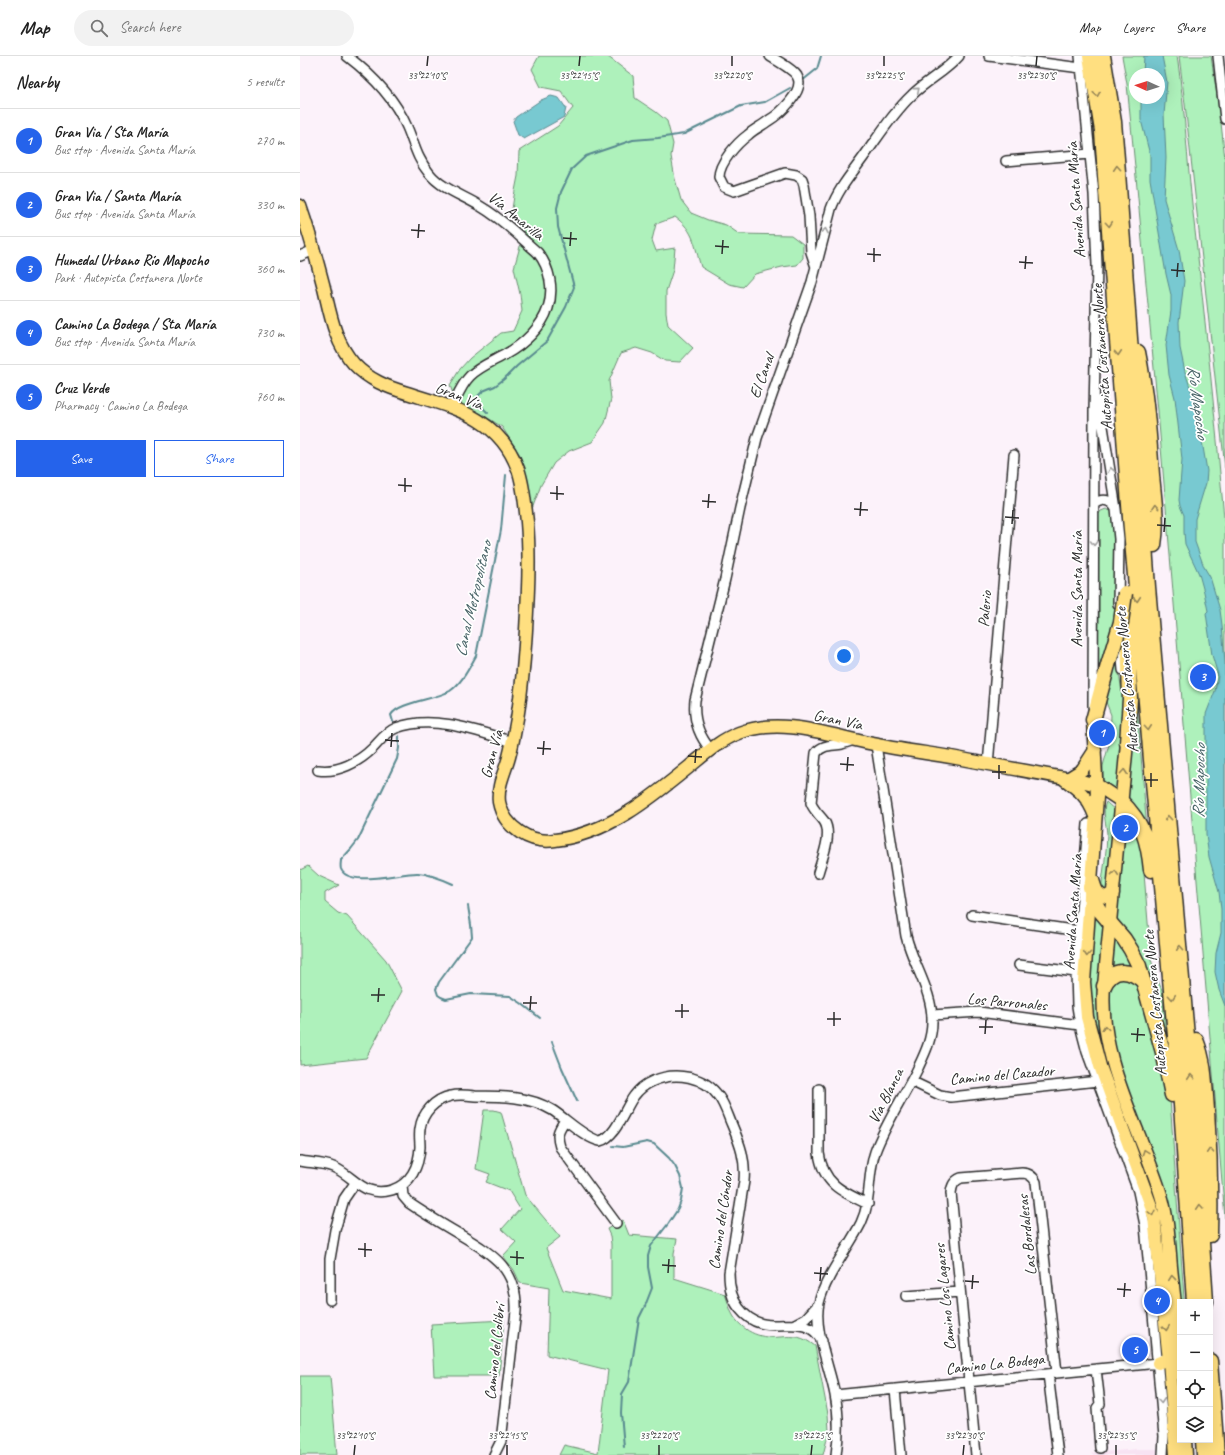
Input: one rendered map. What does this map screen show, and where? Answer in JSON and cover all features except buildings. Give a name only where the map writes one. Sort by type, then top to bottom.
[{"type":"highway","name":"Autopista Costanera Norte","points":[[1090,56],[1102,139],[1130,518],[1181,1105],[1194,1299]]},
{"type":"highway","name":"Autopista Costanera Norte","points":[[1103,56],[1114,130],[1148,587],[1192,1094],[1206,1299]]},
{"type":"highway","points":[[1127,305],[1135,335],[1146,396],[1156,519],[1154,545]]},
{"type":"highway","points":[[1093,720],[1121,622],[1125,594],[1127,540],[1130,518]]},
{"type":"highway","points":[[1127,743],[1130,699],[1128,631],[1130,614]]},
{"type":"highway","points":[[1122,801],[1137,819],[1148,842],[1159,958],[1164,977]]},
{"type":"highway","points":[[1091,881],[1096,906],[1110,924],[1117,930],[1131,950],[1144,982],[1170,1083],[1187,1191]]},
{"type":"highway","points":[[1104,986],[1112,976],[1121,972],[1132,973],[1144,982]]},
{"type":"highway","points":[[1196,1040],[1200,1049],[1204,1069],[1211,1181],[1209,1244],[1205,1288]]},
{"type":"highway","points":[[1211,1371],[1217,1455]]},
{"type":"highway","points":[[1203,1443],[1204,1455]]},
{"type":"main road","name":"Gran Vía","points":[[300,206],[314,250],[336,334],[342,348],[352,362],[365,374],[380,383],[452,407],[479,420],[499,437],[518,469],[523,487],[528,530],[529,582],[521,692],[513,742],[500,786],[499,795],[501,810],[508,822],[524,835],[536,840],[550,841],[582,833],[607,823],[625,814],[655,795],[721,742],[738,733],[765,727],[792,727],[876,745],[1065,778],[1097,785],[1122,801]]},
{"type":"main road","name":"Avenida Santa María","points":[[1093,720],[1097,785],[1092,821],[1091,881],[1084,982],[1087,1017],[1100,1066],[1154,1217],[1169,1360]]},
{"type":"main road","name":"Avenida Santa María","points":[[1127,743],[1104,986],[1104,1024],[1112,1062],[1158,1185],[1164,1207],[1168,1233],[1169,1360]]},
{"type":"main road","points":[[1065,778],[1082,770],[1095,750]]},
{"type":"main road","name":"Gran Vía","points":[[1065,778],[1088,799],[1092,821]]},
{"type":"main road","points":[[1091,881],[1101,896],[1106,897],[1113,893]]},
{"type":"main road","points":[[1169,1360],[1175,1364],[1179,1451]]},
{"type":"street","name":"Vía Amarilla","points":[[347,56],[390,98],[408,128],[418,156],[430,175],[443,186],[479,205],[508,226],[538,253],[544,262],[548,273],[551,294],[545,316],[538,327],[517,347],[480,368],[470,376],[463,385],[452,407]]},
{"type":"street","points":[[770,56],[795,73],[799,79],[799,89],[774,117],[749,133],[738,143],[722,166],[719,177],[724,187],[734,191],[785,173],[793,173],[799,177],[804,185],[809,216],[811,252],[816,269]]},
{"type":"street","name":"El Canal","points":[[711,750],[701,737],[696,725],[694,709],[695,700],[725,579],[757,438],[816,269],[833,202],[838,192],[900,107],[922,87],[950,66],[959,56]]},
{"type":"street","points":[[989,56],[1081,68]]},
{"type":"street","name":"Avenida Santa María","points":[[1080,56],[1094,200],[1097,258],[1093,720]]},
{"type":"street","points":[[1218,56],[1225,119]]},
{"type":"street","points":[[1006,161],[1090,154]]},
{"type":"street","points":[[300,256],[314,250]]},
{"type":"street","name":"Avenida Santa María","points":[[1096,365],[1100,406],[1116,509],[1119,539],[1118,616],[1125,690],[1127,743]]},
{"type":"street","name":"Palerio","points":[[988,765],[1014,455]]},
{"type":"street","points":[[1094,504],[1097,501],[1105,500],[1113,504],[1116,509]]},
{"type":"street","points":[[318,770],[338,768],[351,764],[368,753],[391,731],[412,724],[450,725],[513,742]]},
{"type":"street","points":[[818,872],[828,837],[828,829],[824,821],[814,810],[811,803],[816,753],[825,746],[843,744],[854,740]]},
{"type":"street","name":"Vía Blanca","points":[[836,1455],[838,1423],[835,1395],[818,1322],[819,1304],[822,1291],[862,1221],[868,1204],[871,1171],[875,1152],[911,1081],[929,1042],[932,1029],[932,1015],[928,996],[912,957],[906,936],[876,745]]},
{"type":"street","name":"Avenida Santa María","points":[[1092,821],[1079,932],[1076,972],[1076,999],[1083,1040],[1138,1191],[1142,1208],[1169,1360],[1163,1455]]},
{"type":"street","points":[[972,915],[1079,932]]},
{"type":"street","points":[[1019,965],[1076,972]]},
{"type":"street","name":"Los Parronales","points":[[932,1015],[968,1012],[986,1013],[1080,1025]]},
{"type":"street","name":"Camino del Cóndor","points":[[402,1186],[407,1182],[416,1166],[419,1154],[422,1119],[432,1105],[442,1099],[456,1095],[502,1096],[523,1099],[544,1106],[594,1140],[604,1140],[609,1137],[634,1096],[642,1088],[652,1081],[672,1076],[686,1076],[711,1088],[720,1098],[741,1147],[744,1161],[740,1209],[729,1273],[731,1293],[741,1310],[756,1322],[774,1325],[795,1324],[807,1326],[813,1329],[822,1341]]},
{"type":"street","name":"Camino del Cazador","points":[[911,1081],[940,1095],[951,1097],[1098,1081]]},
{"type":"street","points":[[819,1088],[819,1153],[820,1162],[824,1172],[828,1179],[836,1187],[868,1204]]},
{"type":"street","points":[[565,1120],[558,1131],[560,1146],[616,1223]]},
{"type":"street","points":[[300,1160],[333,1167],[366,1189],[378,1191],[390,1190],[402,1186]]},
{"type":"street","name":"Las Bordalesas","points":[[953,1183],[961,1178],[1022,1172],[1027,1173],[1034,1178],[1036,1182],[1052,1373]]},
{"type":"street","points":[[330,1300],[330,1259],[335,1230],[344,1199],[355,1183]]},
{"type":"street","name":"Camino Los Lagares","points":[[953,1183],[951,1193],[976,1455]]},
{"type":"street","name":"Camino del Colibrí","points":[[402,1186],[403,1196],[409,1203],[488,1252],[500,1262],[512,1282],[516,1296],[516,1311],[501,1441],[494,1455]]},
{"type":"street","points":[[906,1296],[960,1292]]},
{"type":"street","points":[[795,1324],[806,1318],[819,1304]]},
{"type":"street","name":"Camino La Bodega","points":[[835,1395],[1096,1369],[1169,1360]]},
{"type":"street","points":[[1096,1369],[1100,1404],[1097,1408],[1100,1448]]},
{"type":"street","points":[[1052,1373],[1058,1455]]},
{"type":"street","points":[[895,1389],[901,1455]]},
{"type":"shaded area","points":[[1138,1449],[1167,1449],[1168,1455],[1092,1455],[1092,1453]]},
{"type":"green space","points":[[539,56],[607,56],[633,76],[635,98],[667,121],[673,144],[671,156],[675,179],[681,200],[691,213],[726,225],[739,234],[791,235],[803,244],[803,258],[797,265],[755,274],[743,287],[729,284],[701,267],[693,239],[682,222],[675,217],[656,224],[652,240],[656,251],[675,248],[673,270],[666,291],[666,313],[668,325],[693,348],[680,362],[665,361],[652,353],[636,348],[621,353],[609,381],[611,399],[605,423],[592,442],[569,451],[554,463],[541,485],[532,509],[520,455],[502,427],[480,413],[461,405],[453,394],[450,385],[460,369],[470,358],[501,333],[513,331],[522,311],[514,268],[524,232],[511,216],[518,176],[519,151],[558,126],[573,108],[561,91],[541,87],[532,69]]},
{"type":"green space","points":[[1122,56],[1177,56],[1218,450],[1225,529],[1225,1218],[1158,411],[1127,84]]},
{"type":"green space","points":[[1179,56],[1211,56],[1221,123],[1225,159],[1225,468],[1185,104]]},
{"type":"green space","points":[[1106,509],[1113,512],[1115,540],[1115,620],[1109,644],[1096,681],[1099,617],[1098,515],[1101,511]]},
{"type":"green space","points":[[1117,660],[1123,699],[1120,794],[1112,787],[1103,783],[1103,766],[1110,741],[1111,715],[1106,702],[1106,689]]},
{"type":"green space","points":[[1134,706],[1137,706],[1147,831],[1126,799]]},
{"type":"green space","points":[[1106,802],[1117,812],[1108,892],[1101,890],[1107,840],[1104,813]]},
{"type":"green space","points":[[1128,815],[1132,820],[1142,849],[1151,959],[1155,974],[1162,990],[1168,1054],[1114,921]]},
{"type":"green space","points":[[308,866],[319,876],[339,885],[325,893],[325,902],[338,913],[347,916],[386,960],[402,991],[366,1058],[300,1065],[300,870]]},
{"type":"green space","points":[[1094,913],[1105,927],[1099,1000],[1157,1202],[1170,1293],[1160,1228],[1103,1064],[1088,1000]]},
{"type":"green space","points":[[1114,936],[1133,968],[1110,973]]},
{"type":"green space","points":[[1117,978],[1136,981],[1170,1099],[1184,1299],[1179,1299],[1172,1232],[1116,1061],[1110,1037],[1110,985]]},
{"type":"green space","points":[[484,1110],[501,1112],[525,1195],[560,1237],[546,1248],[563,1290],[611,1299],[611,1244],[607,1229],[623,1220],[629,1235],[677,1239],[674,1253],[674,1278],[725,1294],[734,1317],[738,1323],[749,1331],[760,1336],[767,1337],[799,1337],[815,1346],[828,1414],[829,1431],[823,1455],[559,1455],[564,1445],[598,1453],[608,1370],[547,1355],[549,1288],[520,1283],[514,1270],[503,1256],[516,1242],[502,1229],[520,1209],[509,1191],[486,1182],[490,1174],[476,1169]]},
{"type":"green space","points":[[504,1320],[499,1376],[434,1376],[431,1324]]},
{"type":"green space","points":[[300,1376],[330,1376],[337,1455],[300,1455]]},
{"type":"water","points":[[1144,56],[1162,56],[1164,68],[1143,68]]},
{"type":"water","points":[[1165,72],[1167,82],[1165,103]]},
{"type":"water","points":[[551,96],[559,98],[566,108],[564,117],[524,139],[518,135],[513,121],[516,117],[541,100]]},
{"type":"water","points":[[1141,104],[1165,104],[1166,158],[1164,199],[1179,250],[1184,281],[1179,322],[1180,348],[1185,372],[1196,405],[1207,471],[1206,483],[1195,519],[1195,542],[1204,567],[1210,577],[1220,610],[1222,625],[1225,663],[1225,1006],[1219,990],[1215,972],[1216,953],[1221,933],[1221,909],[1219,892],[1209,857],[1206,835],[1206,714],[1215,691],[1218,675],[1212,655],[1206,613],[1208,611],[1204,592],[1199,574],[1185,544],[1184,515],[1179,500],[1182,459],[1175,398],[1169,375],[1166,345],[1171,311],[1171,295],[1150,179],[1150,155],[1141,120]]},
{"type":"waterway","name":"Canal Metropolitano","points":[[802,81],[817,69],[821,56]]},
{"type":"waterway","name":"Canal Metropolitano","points":[[488,413],[476,401],[478,396],[483,391],[495,386],[504,379],[547,341],[566,307],[574,287],[558,227],[557,208],[561,192],[572,169],[586,156],[633,140],[684,134],[741,106],[765,102],[790,88]]},
{"type":"waterway","name":"Canal Metropolitano","points":[[394,725],[391,715],[401,707],[443,694],[454,688],[465,675],[476,656],[501,530],[506,475]]},
{"type":"waterway","name":"Canal Metropolitano","points":[[399,736],[397,759],[358,840],[341,860],[341,869],[346,875],[354,878],[376,878],[418,873],[453,884]]},
{"type":"waterway","name":"Canal Metropolitano","points":[[468,906],[472,937],[439,982],[436,989],[438,995],[446,999],[471,994],[510,996],[540,1018]]},
{"type":"waterway","name":"Canal Metropolitano","points":[[552,1042],[577,1101]]},
{"type":"waterway","name":"Canal Metropolitano","points":[[613,1146],[623,1147],[647,1142],[654,1144],[675,1166],[680,1176],[683,1188],[678,1209],[651,1246],[648,1256],[648,1267],[652,1288],[639,1318],[629,1382],[622,1394],[621,1413],[624,1447]]},
{"type":"place","name":"Humedal Urbano Río Mapocho","points":[[1203,677]]},
{"type":"place","name":"Gran Via / Sta María","points":[[1102,733]]},
{"type":"place","name":"Gran Via / Santa María","points":[[1125,828]]},
{"type":"place","name":"Camino La Bodega / Sta María","points":[[1157,1301]]},
{"type":"place","name":"Cruz Verde","points":[[1135,1350]]},
{"type":"water label","name":"Río Mapocho","points":[[1198,402]]},
{"type":"water label","name":"Río Mapocho","points":[[1199,781]]}]
